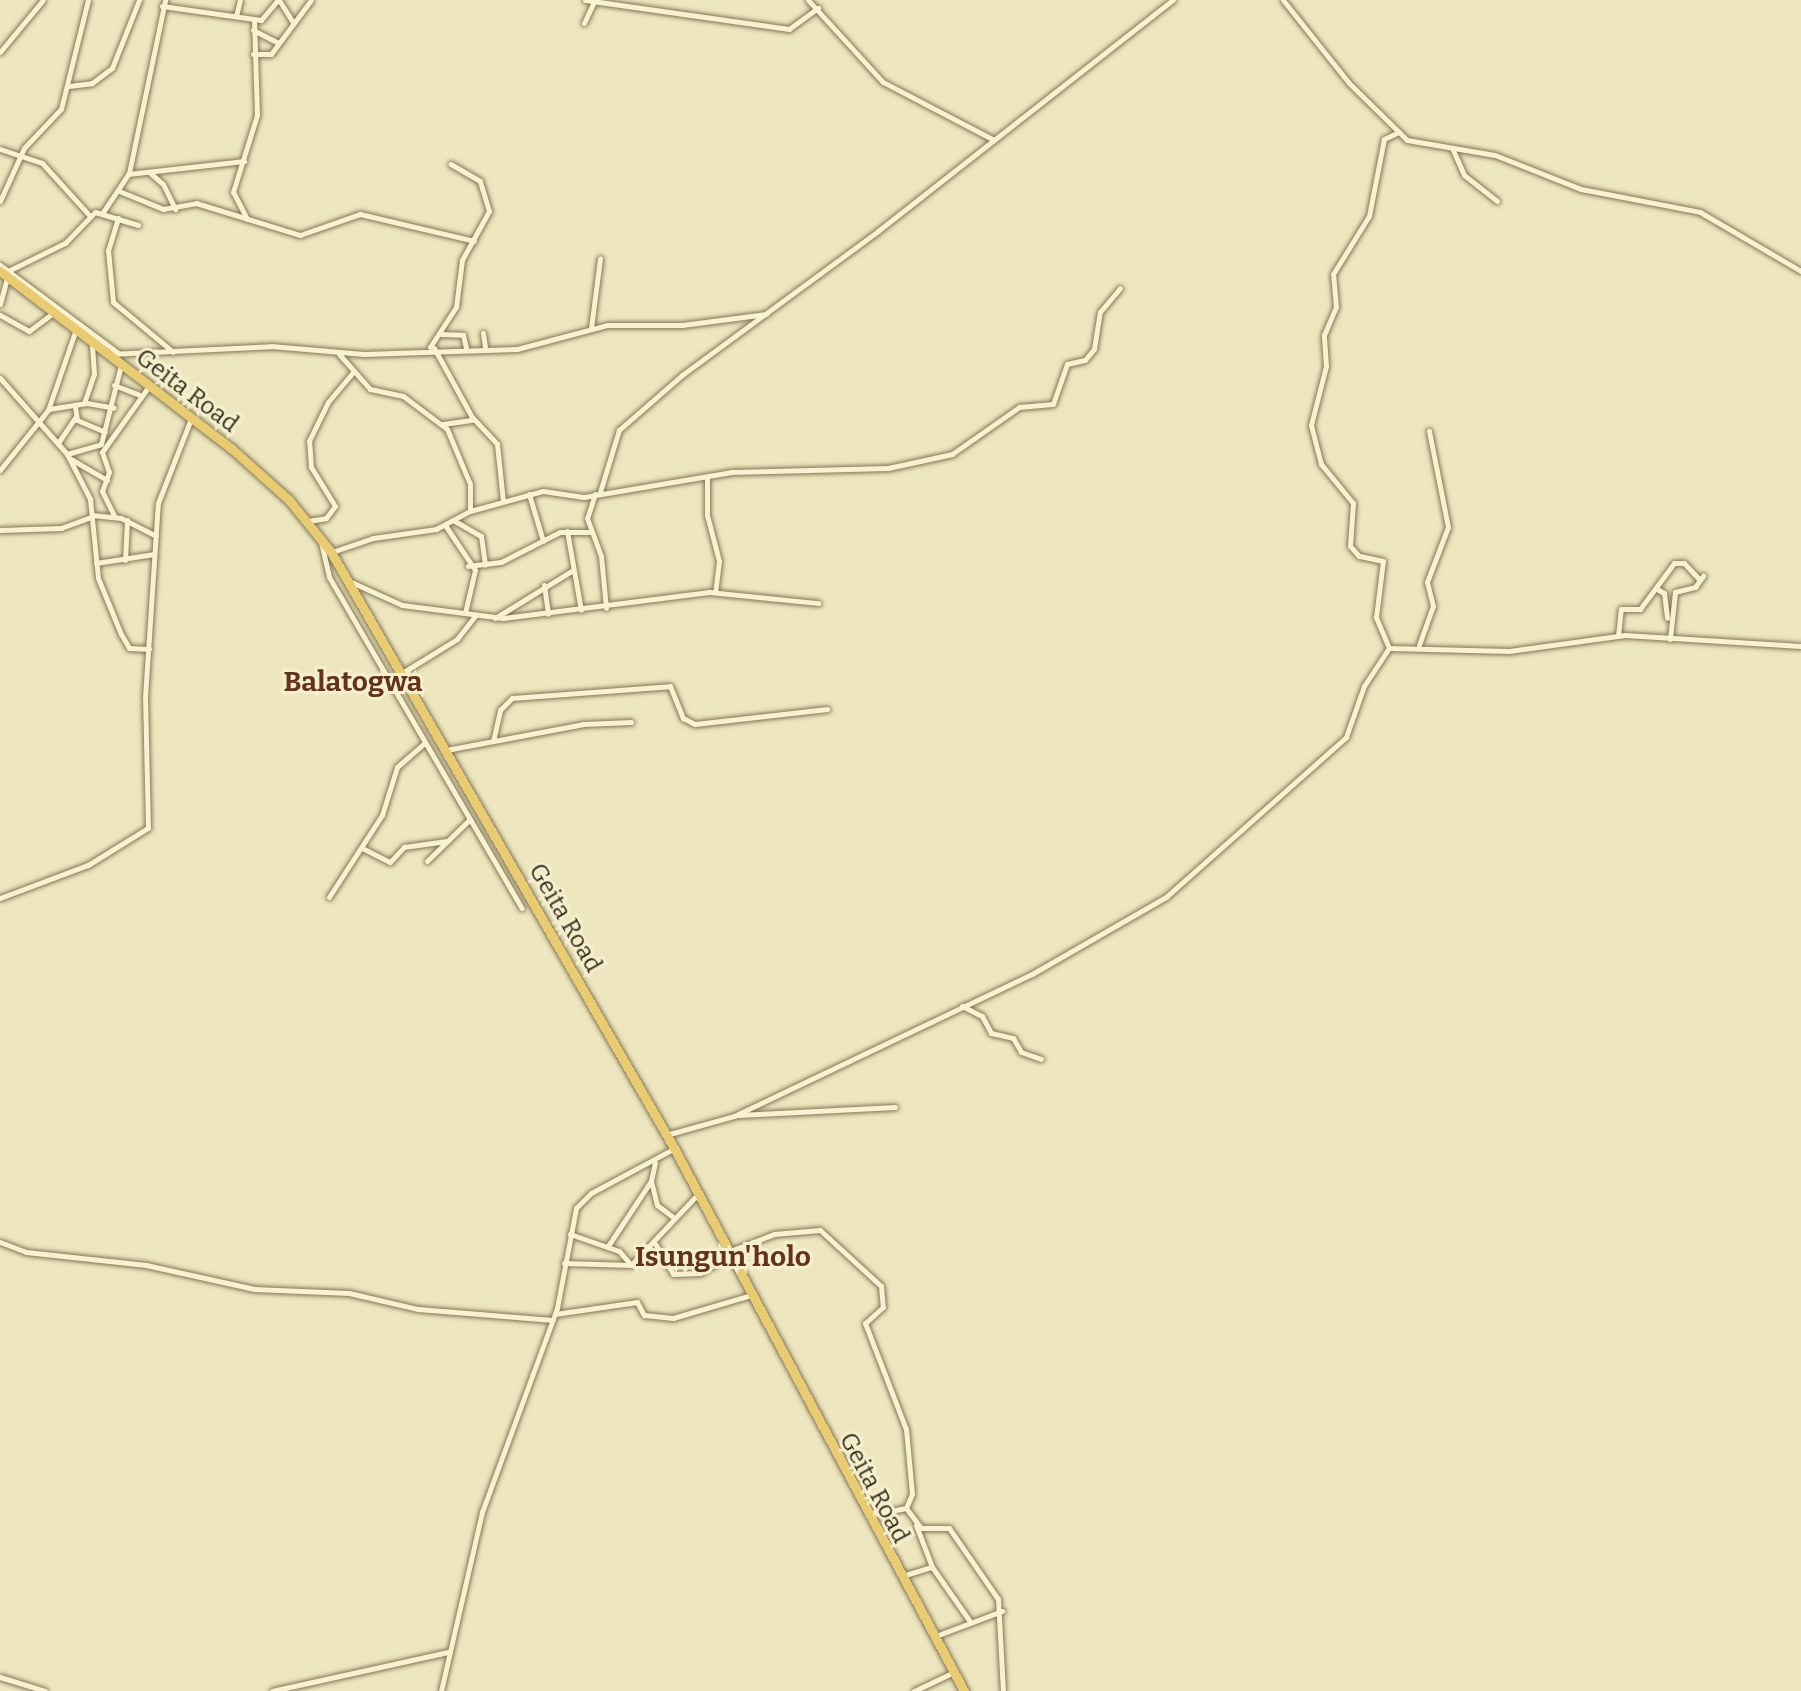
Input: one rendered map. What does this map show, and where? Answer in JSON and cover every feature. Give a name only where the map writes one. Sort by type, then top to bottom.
[{"type":"highway","name":"Geita Road","points":[[4,271],[105,353],[121,360],[191,419],[308,521],[331,552],[674,1148],[929,1635],[964,1691]]},
{"type":"street","points":[[0,52],[43,0]]},
{"type":"street","points":[[0,201],[20,157],[61,109],[69,86],[77,28],[88,0]]},
{"type":"street","points":[[69,86],[92,83],[112,68],[139,0]]},
{"type":"street","points":[[236,16],[240,0]]},
{"type":"street","points":[[4,271],[65,243],[90,216],[103,212],[119,191],[128,174],[164,3],[254,20],[266,19],[279,0],[292,21]]},
{"type":"street","points":[[585,0],[789,29],[818,8]]},
{"type":"street","points":[[808,0],[883,82],[994,140]]},
{"type":"street","points":[[606,608],[587,518],[619,430],[1173,0]]},
{"type":"street","points":[[1283,0],[1397,133],[1534,167],[1581,189],[1700,212],[1801,271]]},
{"type":"street","points":[[253,54],[271,54],[307,1]]},
{"type":"street","points":[[584,23],[594,2]]},
{"type":"street","points":[[247,220],[233,196],[258,101],[253,54],[254,20]]},
{"type":"street","points":[[253,30],[278,43]]},
{"type":"street","points":[[1389,648],[1376,617],[1383,561],[1359,556],[1350,546],[1353,503],[1323,468],[1311,425],[1326,366],[1324,335],[1336,307],[1333,274],[1369,216],[1382,142],[1397,133]]},
{"type":"street","points":[[0,149],[42,163],[90,216]]},
{"type":"street","points":[[1453,149],[1462,172],[1497,201]]},
{"type":"street","points":[[128,174],[244,161]]},
{"type":"street","points":[[432,348],[456,307],[460,268],[490,199],[474,175],[451,164]]},
{"type":"street","points":[[148,172],[163,184],[175,209]]},
{"type":"street","points":[[119,191],[175,209],[196,203],[300,235],[360,214],[474,241]]},
{"type":"street","points":[[103,212],[138,225]]},
{"type":"street","points":[[118,218],[108,250],[113,302],[174,352]]},
{"type":"street","points":[[591,329],[600,259]]},
{"type":"street","points":[[4,271],[121,360],[174,352],[271,346],[338,353],[545,345],[591,329],[766,314]]},
{"type":"street","points":[[0,304],[4,271]]},
{"type":"street","points":[[331,552],[445,525],[470,511],[529,494],[597,493],[707,477],[888,468],[952,454],[1022,405],[1053,404],[1067,364],[1085,360],[1094,349],[1100,312],[1120,288]]},
{"type":"street","points":[[1,320],[33,330],[54,312]]},
{"type":"street","points":[[0,470],[49,409],[76,329]]},
{"type":"street","points":[[483,333],[486,348]]},
{"type":"street","points":[[439,334],[463,335],[466,348]]},
{"type":"street","points":[[83,404],[94,374],[92,342]]},
{"type":"street","points":[[432,348],[473,420],[498,446],[503,501]]},
{"type":"street","points":[[338,353],[352,373],[370,389],[403,396],[442,425],[470,484],[470,511]]},
{"type":"street","points":[[114,516],[102,491],[107,480],[101,448],[114,408],[114,385],[121,360]]},
{"type":"street","points":[[308,521],[326,518],[335,506],[311,467],[309,441],[328,402],[352,373]]},
{"type":"street","points":[[0,378],[37,427],[58,443],[68,456],[92,516],[96,563],[126,646],[149,649]]},
{"type":"street","points":[[114,385],[138,394]]},
{"type":"street","points":[[68,456],[111,447],[138,394],[149,386]]},
{"type":"street","points":[[49,409],[83,404],[114,408]]},
{"type":"street","points":[[58,443],[76,418],[75,406]]},
{"type":"street","points":[[76,418],[105,432]]},
{"type":"street","points":[[0,898],[65,876],[146,831],[149,649],[160,493],[191,419]]},
{"type":"street","points":[[442,425],[473,420]]},
{"type":"street","points":[[1419,645],[1433,606],[1427,582],[1448,527],[1429,431]]},
{"type":"street","points":[[68,456],[107,480]]},
{"type":"street","points":[[707,477],[707,515],[719,561],[715,592]]},
{"type":"street","points":[[529,494],[543,541]]},
{"type":"street","points":[[0,530],[44,531],[92,516],[114,516],[156,536]]},
{"type":"street","points":[[125,560],[127,520]]},
{"type":"street","points":[[453,520],[481,536],[485,565]]},
{"type":"street","points":[[445,525],[468,566],[475,570],[465,613]]},
{"type":"street","points":[[468,566],[485,565],[567,531],[591,532]]},
{"type":"street","points":[[567,531],[581,610]]},
{"type":"street","points":[[319,535],[329,577],[522,908]]},
{"type":"street","points":[[96,563],[155,553]]},
{"type":"street","points":[[1618,636],[1621,609],[1640,609],[1674,563],[1684,563],[1702,578],[1675,592],[1669,627],[1679,639]]},
{"type":"street","points":[[495,618],[544,585],[573,570]]},
{"type":"street","points":[[348,579],[379,598],[495,618],[606,608],[715,592],[818,603]]},
{"type":"street","points":[[544,585],[548,614]]},
{"type":"street","points":[[1654,588],[1663,591],[1670,639]]},
{"type":"street","points":[[402,672],[457,639],[476,615]]},
{"type":"street","points":[[1389,648],[1419,645],[1509,651],[1618,636],[1801,646]]},
{"type":"street","points":[[665,1135],[734,1116],[1079,951],[1197,873],[1346,737],[1364,686],[1389,648]]},
{"type":"street","points":[[493,741],[500,710],[512,698],[670,686],[683,718],[695,724],[827,709]]},
{"type":"street","points":[[445,750],[583,724],[631,722]]},
{"type":"street","points":[[329,897],[382,815],[397,767],[425,743]]},
{"type":"street","points":[[427,861],[470,819]]},
{"type":"street","points":[[362,848],[390,862],[404,847],[447,841]]},
{"type":"street","points":[[962,1005],[982,1016],[991,1033],[1013,1038],[1021,1052],[1041,1059]]},
{"type":"street","points":[[734,1116],[895,1107]]},
{"type":"street","points":[[441,1691],[482,1512],[554,1317],[569,1234],[585,1197],[674,1148]]},
{"type":"street","points":[[608,1246],[651,1181],[655,1161]]},
{"type":"street","points":[[651,1181],[657,1205],[673,1217]]},
{"type":"street","points":[[564,1263],[631,1265],[698,1194]]},
{"type":"street","points":[[654,1242],[673,1274],[700,1273],[729,1253],[774,1234],[815,1229],[879,1282],[884,1303],[865,1323],[907,1435],[912,1494],[906,1508]]},
{"type":"street","points":[[569,1234],[608,1246],[631,1265]]},
{"type":"street","points":[[0,1242],[26,1252],[146,1265],[254,1289],[349,1293],[418,1309],[554,1317],[633,1301],[644,1315],[673,1318],[751,1295]]},
{"type":"street","points":[[866,1515],[906,1508]]},
{"type":"street","points":[[906,1508],[924,1529],[949,1528],[1002,1611],[1003,1691]]},
{"type":"street","points":[[915,1521],[932,1567],[971,1623]]},
{"type":"street","points":[[897,1575],[932,1567]]},
{"type":"street","points":[[929,1635],[1002,1611]]},
{"type":"street","points":[[272,1691],[448,1652]]},
{"type":"street","points":[[914,1691],[952,1673]]},
{"type":"street","points":[[0,1677],[45,1691]]},
{"type":"district","name":"Balatogwa","points":[[353,682]]},
{"type":"district","name":"Isungun'holo","points":[[723,1257]]}]
